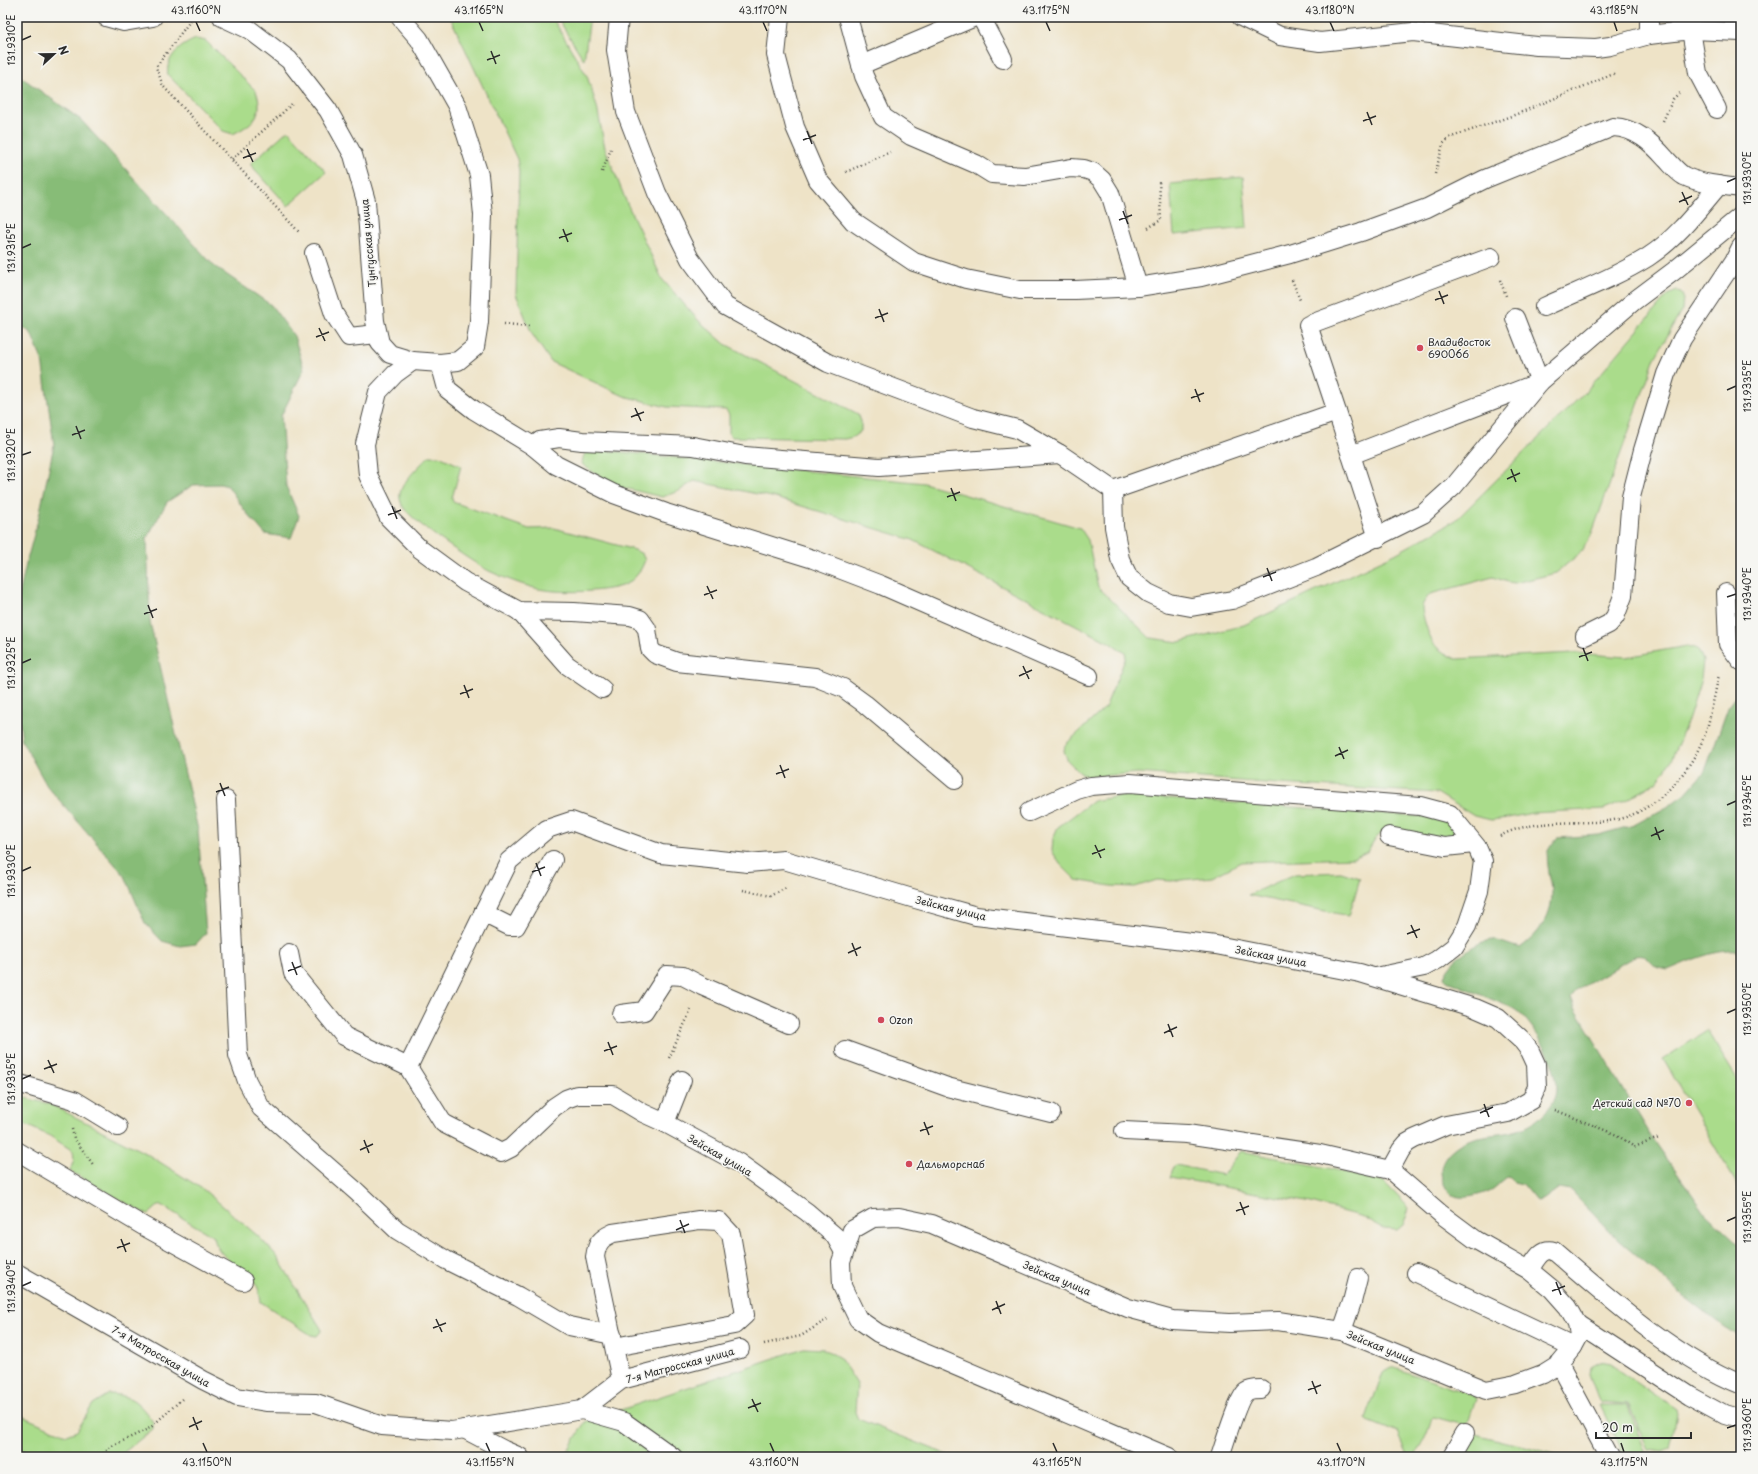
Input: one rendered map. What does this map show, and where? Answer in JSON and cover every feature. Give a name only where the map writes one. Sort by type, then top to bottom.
[{"type":"lane","points":[[106,17],[124,22],[153,17]]},
{"type":"lane","name":"Тунгусская улица","points":[[222,17],[250,30],[290,60],[328,110],[353,155],[366,201],[377,334],[380,344],[390,354],[413,361],[440,363],[458,361],[475,347],[479,322],[483,215],[479,175],[457,106],[419,39],[400,17]]},
{"type":"lane","points":[[620,17],[616,50],[626,112],[657,193],[690,259],[725,306],[828,364],[973,418],[1018,429],[1060,454],[1112,490]]},
{"type":"lane","points":[[780,17],[776,55],[795,127],[818,180],[853,221],[914,262],[966,279],[1020,290],[1138,288],[1201,276],[1290,254],[1361,232],[1427,208],[1485,179],[1613,127],[1630,130],[1655,146],[1676,170],[1684,176],[1719,185],[1741,188]]},
{"type":"lane","points":[[848,17],[864,76],[883,117],[911,136],[976,164],[992,174],[1026,176],[1072,168],[1084,169],[1093,172],[1102,180],[1110,193],[1138,288]]},
{"type":"lane","points":[[861,65],[975,17]]},
{"type":"lane","points":[[981,17],[1003,59]]},
{"type":"lane","points":[[1241,17],[1280,36],[1320,42],[1413,32],[1537,46],[1596,48],[1610,46],[1649,26],[1691,30],[1741,32]]},
{"type":"lane","points":[[1691,30],[1698,73],[1717,109]]},
{"type":"lane","points":[[1544,307],[1626,269],[1649,256],[1666,243],[1719,185]]},
{"type":"lane","points":[[1112,490],[1114,526],[1120,559],[1129,578],[1148,593],[1169,603],[1190,607],[1232,600],[1316,568],[1423,514],[1454,486],[1540,382],[1634,301],[1674,271],[1741,216]]},
{"type":"lane","points":[[1585,636],[1609,624],[1615,617],[1623,596],[1631,496],[1666,374],[1682,339],[1734,261],[1741,247]]},
{"type":"lane","points":[[314,253],[334,314],[349,336],[377,334]]},
{"type":"lane","points":[[1378,538],[1308,325],[1491,257]]},
{"type":"lane","points":[[1515,318],[1540,382]]},
{"type":"lane","points":[[413,361],[395,374],[378,392],[365,444],[368,475],[389,518],[420,549],[465,582],[519,611],[567,665],[602,689]]},
{"type":"lane","points":[[440,363],[447,389],[474,410],[533,446],[556,465],[614,494],[666,513],[813,559],[881,585],[1089,676]]},
{"type":"lane","points":[[1351,455],[1540,382]]},
{"type":"lane","points":[[1112,490],[1337,412]]},
{"type":"lane","points":[[533,446],[540,441],[558,438],[582,441],[693,446],[744,456],[879,467],[1060,454]]},
{"type":"lane","points":[[1726,593],[1728,644],[1741,661]]},
{"type":"lane","points":[[519,611],[574,612],[630,616],[640,619],[647,629],[650,649],[655,654],[677,662],[815,678],[843,688],[865,704],[955,780]]},
{"type":"lane","points":[[1029,812],[1084,788],[1130,783],[1420,806],[1450,814],[1474,844],[1483,860],[1479,891],[1467,926],[1454,947],[1437,960],[1424,967],[1373,977]]},
{"type":"lane","points":[[226,800],[238,1055],[247,1081],[261,1108],[357,1192],[397,1230],[446,1260],[518,1296],[569,1326],[613,1341],[734,1325],[745,1315],[731,1234],[719,1221],[691,1221],[613,1233],[604,1237],[597,1246],[595,1257],[613,1341],[621,1380]]},
{"type":"lane","name":"Зейская улица","points":[[483,913],[509,860],[547,829],[571,821],[661,854],[748,863],[784,860],[976,916],[1216,946],[1360,973],[1475,1008],[1498,1018],[1520,1038],[1530,1051],[1536,1064],[1537,1087],[1531,1100],[1508,1113],[1446,1125],[1414,1138],[1401,1150],[1390,1170]]},
{"type":"lane","points":[[1389,836],[1445,847],[1474,844]]},
{"type":"lane","points":[[289,953],[293,973],[344,1036],[408,1067],[483,913],[509,926],[516,926],[553,860]]},
{"type":"lane","points":[[621,1014],[644,1011],[667,976],[683,976],[702,986],[789,1024]]},
{"type":"lane","points":[[845,1050],[947,1087],[1051,1113]]},
{"type":"lane","name":"Зейская улица","points":[[408,1067],[443,1123],[501,1153],[511,1148],[554,1107],[566,1099],[578,1096],[613,1095],[643,1113],[665,1123],[738,1163],[807,1212],[836,1236],[844,1252]]},
{"type":"lane","points":[[665,1123],[682,1080]]},
{"type":"lane","points":[[17,1083],[74,1100],[118,1127]]},
{"type":"lane","points":[[1124,1131],[1187,1134],[1320,1154],[1390,1170],[1441,1214],[1476,1240],[1529,1270],[1552,1289],[1568,1307],[1577,1323],[1579,1336],[1574,1347],[1416,1273]]},
{"type":"lane","points":[[17,1150],[144,1227],[243,1281]]},
{"type":"lane","name":"Зейская улица","points":[[1169,1457],[878,1333],[858,1319],[842,1286],[841,1270],[844,1252],[852,1230],[874,1218],[899,1217],[932,1224],[1128,1308],[1172,1320],[1230,1323],[1278,1321],[1342,1330],[1486,1390],[1516,1384],[1543,1374],[1558,1364],[1574,1347]]},
{"type":"lane","points":[[1529,1270],[1542,1252],[1549,1249],[1554,1251],[1611,1299],[1679,1350],[1724,1377],[1741,1384]]},
{"type":"lane","name":"7-я Матросская улица","points":[[17,1273],[203,1380],[237,1397],[266,1402],[316,1403],[382,1426],[452,1431],[582,1410],[621,1380],[740,1349]]},
{"type":"lane","points":[[1342,1330],[1352,1302],[1358,1278]]},
{"type":"lane","points":[[1577,1323],[1689,1396],[1724,1415],[1741,1420]]},
{"type":"lane","points":[[1558,1364],[1609,1457]]},
{"type":"lane","points":[[1220,1457],[1236,1410],[1244,1393],[1251,1390],[1261,1389]]},
{"type":"lane","points":[[582,1410],[624,1422],[673,1457]]},
{"type":"lane","points":[[464,1429],[520,1457]]},
{"type":"lane","points":[[1451,1457],[1465,1433]]},
{"type":"path","points":[[200,21],[192,17],[156,67],[163,86],[295,225],[314,253]]},
{"type":"path","points":[[1427,208],[1445,140],[1594,83],[1622,70]]},
{"type":"path","points":[[1659,128],[1673,99],[1698,73]]},
{"type":"path","points":[[232,159],[295,102]]},
{"type":"path","points":[[840,174],[919,139]]},
{"type":"path","points":[[1159,180],[1161,220]]},
{"type":"path","points":[[1491,257],[1515,318]]},
{"type":"path","points":[[1483,860],[1495,839],[1510,831],[1522,827],[1552,823],[1597,822],[1631,816],[1656,801],[1678,781],[1697,750],[1708,726],[1714,696],[1728,644]]},
{"type":"path","points":[[1741,715],[1739,718],[1738,742],[1741,746]]},
{"type":"path","points":[[666,1064],[702,986]]},
{"type":"path","points":[[74,1100],[69,1116],[74,1138],[96,1168]]},
{"type":"path","points":[[1554,1110],[1617,1135],[1634,1146],[1659,1138]]},
{"type":"path","points":[[740,1349],[800,1336],[850,1305]]},
{"type":"path","points":[[101,1457],[110,1447],[150,1428],[203,1380]]},
{"type":"path","points":[[1646,1454],[1696,1457]]},
{"type":"green space","points":[[450,17],[552,17],[587,76],[597,107],[605,148],[626,201],[662,279],[698,320],[725,344],[858,414],[861,421],[861,431],[853,437],[845,439],[732,437],[729,434],[729,415],[726,410],[667,407],[624,396],[551,362],[532,334],[516,294],[519,171],[517,159]]},
{"type":"green space","points":[[557,17],[590,17],[584,60]]},
{"type":"green space","points":[[196,39],[206,41],[256,91],[259,106],[258,112],[251,122],[233,134],[223,131],[168,75],[169,63],[175,52]]},
{"type":"green space","points":[[17,74],[81,120],[214,266],[271,305],[294,336],[304,369],[281,416],[286,486],[299,516],[291,538],[265,534],[245,511],[228,486],[220,484],[193,485],[167,502],[147,538],[150,622],[198,830],[206,933],[196,944],[180,946],[162,941],[145,923],[125,876],[47,786],[22,741],[17,700],[17,606],[26,564],[39,516],[54,445],[42,360],[31,333],[17,323]]},
{"type":"green space","points":[[288,130],[326,172],[288,206],[250,164]]},
{"type":"green space","points":[[1243,177],[1247,228],[1174,235],[1170,184]]},
{"type":"green space","points":[[1677,291],[1681,292],[1683,297],[1682,310],[1655,358],[1591,536],[1579,554],[1556,573],[1515,583],[1493,577],[1430,594],[1422,607],[1426,626],[1433,643],[1441,651],[1456,659],[1574,653],[1626,657],[1687,646],[1695,648],[1699,651],[1703,661],[1701,679],[1689,718],[1671,760],[1664,772],[1656,782],[1630,798],[1604,809],[1532,813],[1491,820],[1474,816],[1437,793],[1279,784],[1138,773],[1087,777],[1079,772],[1068,761],[1064,751],[1065,745],[1105,708],[1126,657],[1125,653],[1114,645],[913,540],[772,497],[694,481],[679,491],[662,497],[620,487],[594,473],[582,464],[584,455],[587,451],[592,449],[924,483],[1080,528],[1088,540],[1098,587],[1150,638],[1179,642],[1244,625],[1395,554],[1456,520],[1586,391],[1668,295]]},
{"type":"green space","points":[[429,456],[439,456],[461,466],[452,498],[453,502],[529,529],[554,528],[635,550],[642,554],[645,560],[642,568],[634,578],[624,585],[604,590],[578,592],[552,591],[531,587],[489,571],[428,530],[407,512],[402,505],[400,500],[401,489],[412,474]]},
{"type":"green space","points":[[1734,698],[1741,698],[1741,951],[1712,953],[1668,970],[1655,966],[1644,956],[1635,956],[1576,991],[1571,997],[1575,1008],[1653,1139],[1706,1214],[1741,1247],[1741,1337],[1724,1327],[1685,1297],[1618,1240],[1570,1190],[1559,1188],[1544,1199],[1536,1201],[1522,1184],[1514,1182],[1507,1177],[1493,1189],[1483,1194],[1470,1197],[1457,1197],[1448,1191],[1442,1180],[1441,1174],[1444,1159],[1453,1149],[1462,1143],[1471,1139],[1511,1132],[1533,1123],[1552,1104],[1556,1096],[1557,1086],[1555,1074],[1546,1050],[1532,1027],[1524,1018],[1511,1007],[1447,981],[1444,978],[1446,972],[1464,953],[1486,941],[1499,941],[1520,948],[1528,942],[1546,920],[1549,911],[1552,892],[1547,854],[1557,838],[1598,835],[1634,825],[1667,807],[1685,794],[1705,771],[1729,705]]},
{"type":"green space","points":[[1125,795],[1444,819],[1455,831],[1452,836],[1445,838],[1384,831],[1375,839],[1367,852],[1353,858],[1242,862],[1212,877],[1171,881],[1157,880],[1135,887],[1111,886],[1076,880],[1060,864],[1052,851],[1053,838],[1058,827],[1093,801]]},
{"type":"green space","points":[[1341,872],[1360,878],[1349,916],[1248,895],[1295,874]]},
{"type":"green space","points":[[1707,1031],[1741,1085],[1741,1191],[1663,1059]]},
{"type":"green space","points":[[17,1096],[50,1104],[147,1154],[204,1190],[259,1237],[276,1255],[322,1330],[317,1336],[311,1335],[261,1302],[259,1290],[256,1284],[245,1272],[221,1252],[216,1245],[214,1237],[161,1205],[149,1214],[144,1213],[70,1171],[74,1159],[73,1151],[50,1136],[17,1121]]},
{"type":"green space","points":[[1241,1151],[1328,1168],[1384,1182],[1409,1208],[1403,1225],[1397,1230],[1384,1229],[1363,1217],[1311,1203],[1170,1177],[1174,1166],[1176,1165],[1223,1175]]},
{"type":"green space","points":[[804,1348],[824,1349],[840,1358],[857,1384],[855,1412],[858,1419],[953,1457],[564,1457],[585,1422]]},
{"type":"green space","points":[[1599,1362],[1610,1364],[1676,1409],[1677,1414],[1670,1449],[1663,1452],[1648,1450],[1628,1404],[1602,1402],[1598,1398],[1589,1374],[1590,1367]]},
{"type":"green space","points":[[1392,1367],[1474,1396],[1476,1399],[1469,1420],[1465,1424],[1460,1424],[1434,1417],[1432,1418],[1420,1447],[1414,1456],[1409,1457],[1398,1433],[1366,1419],[1383,1372]]},
{"type":"green space","points":[[109,1394],[124,1396],[135,1401],[153,1422],[153,1429],[118,1457],[37,1457],[17,1447],[17,1414],[66,1435],[77,1431],[93,1404]]},
{"type":"green space","points":[[1600,1405],[1627,1405],[1646,1454],[1640,1457],[1625,1457]]},
{"type":"green space","points":[[1475,1434],[1567,1457],[1476,1457],[1463,1453],[1467,1435]]},
{"type":"place","name":"Владивосток 690066","points":[[1420,348]]},
{"type":"place","name":"Ozon","points":[[881,1020]]},
{"type":"place","name":"Детский сад №70","points":[[1689,1103]]},
{"type":"place","name":"Дальморснаб","points":[[909,1164]]}]
